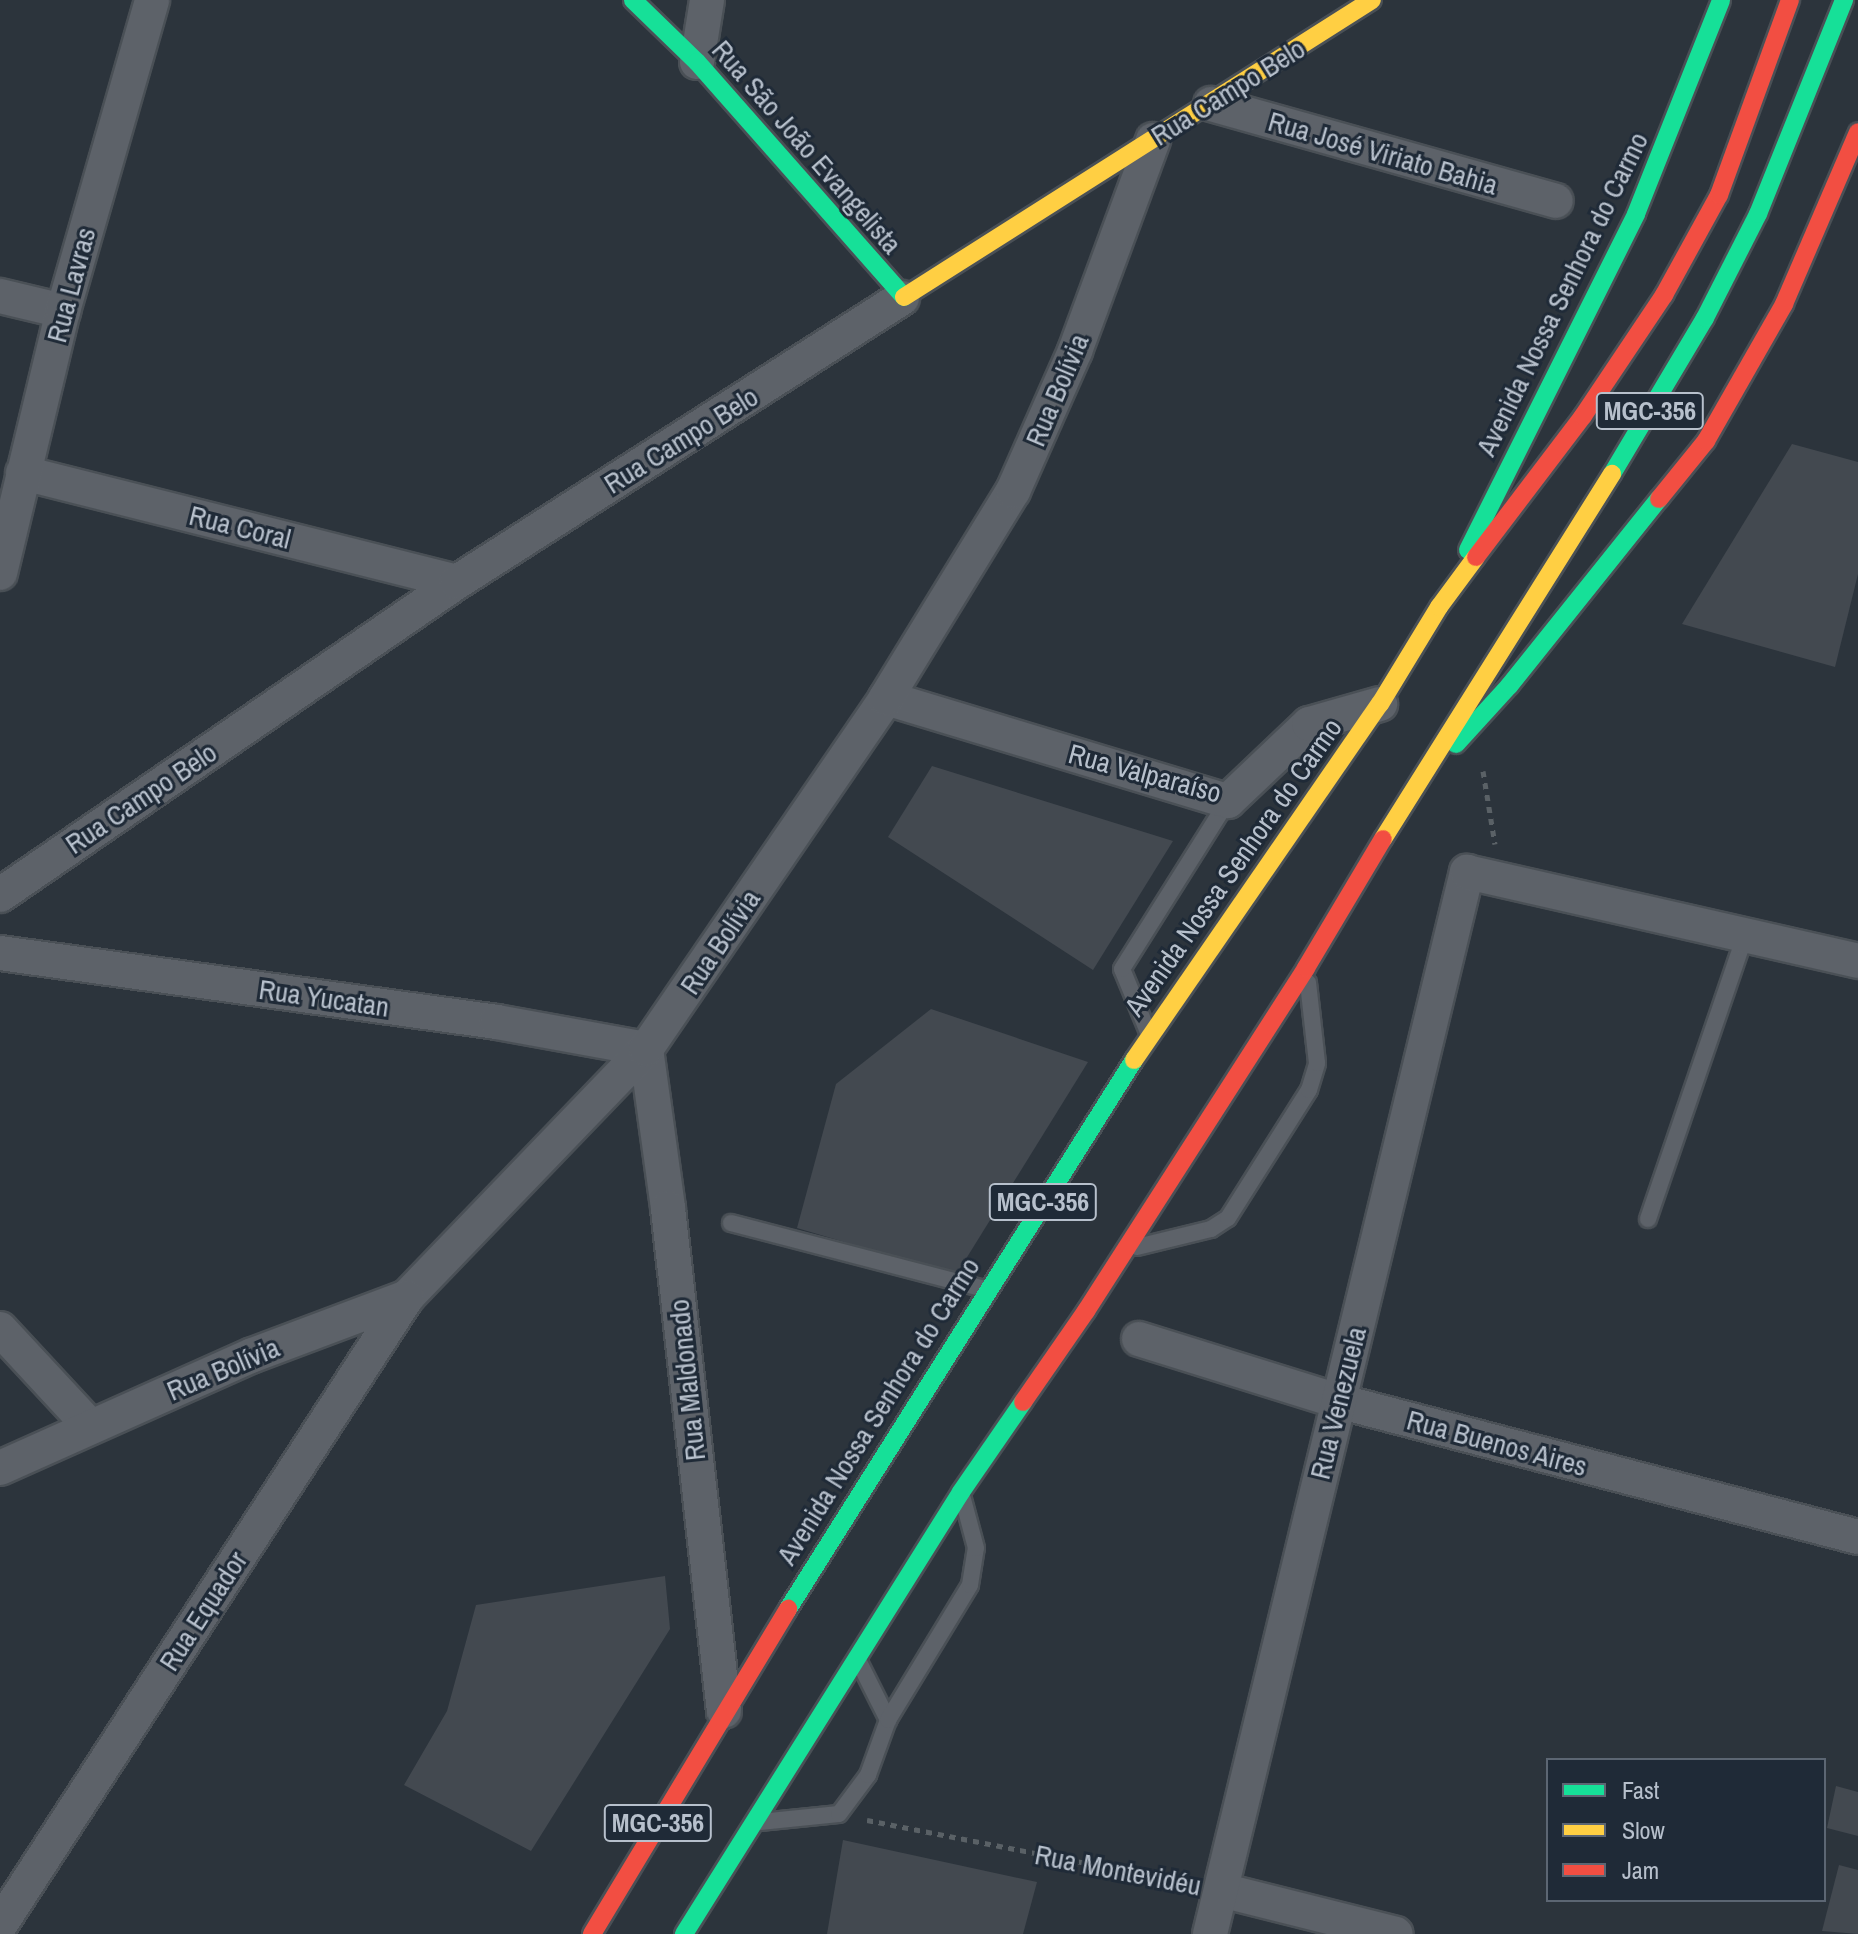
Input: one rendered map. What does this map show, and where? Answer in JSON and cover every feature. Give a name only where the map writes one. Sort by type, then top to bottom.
[{"type":"main road","name":"Rua São João Evangelista","points":[[634,0],[697,62],[902,298]]},
{"type":"main road","name":"Rua Campo Belo","points":[[902,298],[1372,0]]},
{"type":"main road","points":[[1702,0],[1707,35]]},
{"type":"main road","name":"Avenida Nossa Senhora do Carmo","points":[[592,1934],[724,1711],[1149,1036],[1380,704],[1439,607],[1636,214],[1721,0]]},
{"type":"main road","name":"Avenida Nossa Senhora do Carmo","points":[[1439,607],[1583,416],[1664,295],[1719,195],[1790,0]]},
{"type":"main road","name":"MGC-356","points":[[684,1934],[961,1492],[1124,1250],[1306,968],[1408,797],[1615,469],[1705,318],[1758,214],[1844,0]]},
{"type":"main road","name":"MGC-356","points":[[1408,797],[1475,723],[1706,441],[1784,304],[1858,132]]},
{"type":"street","name":"Rua Lavras","points":[[0,573],[63,311],[152,0]]},
{"type":"street","points":[[697,62],[707,0]]},
{"type":"street","name":"Rua José Viriato Bahia","points":[[1211,104],[1556,201]]},
{"type":"street","name":"Rua Bolívia","points":[[0,1468],[89,1425],[253,1355],[407,1297],[646,1049],[886,698],[1013,491],[1075,351],[1153,140]]},
{"type":"street","points":[[0,296],[63,311]]},
{"type":"street","name":"Rua Campo Belo","points":[[0,895],[457,582],[902,298]]},
{"type":"street","name":"Rua Coral","points":[[23,473],[457,582]]},
{"type":"street","name":"Rua Valparaíso","points":[[886,698],[1228,801],[1309,724],[1380,704]]},
{"type":"street","name":"Rua Venezuela","points":[[1210,1934],[1467,872],[1501,879]]},
{"type":"street","points":[[1501,879],[1858,961]]},
{"type":"street","name":"Rua Yucatan","points":[[0,953],[497,1022],[646,1049]]},
{"type":"street","name":"Rua Maldonado","points":[[646,1049],[668,1208],[724,1711]]},
{"type":"street","name":"Rua Equador","points":[[0,1925],[407,1297]]},
{"type":"street","points":[[0,1329],[89,1425]]},
{"type":"street","name":"Rua Buenos Aires","points":[[1139,1339],[1338,1401],[1858,1537]]},
{"type":"street","name":"Rua Montevidéu","points":[[1221,1890],[1396,1934]]},
{"type":"lane","points":[[1149,1036],[1122,969],[1228,801]]},
{"type":"lane","points":[[1648,1219],[1745,935]]},
{"type":"lane","points":[[1124,1250],[1211,1229],[1228,1218],[1309,1090],[1317,1063],[1306,968]]},
{"type":"lane","points":[[731,1223],[987,1290]]},
{"type":"lane","points":[[755,1822],[839,1814],[868,1775],[888,1720],[970,1585],[976,1548],[961,1492]]},
{"type":"lane","points":[[856,1657],[888,1720]]},
{"type":"path","points":[[1475,723],[1501,879]]},
{"type":"path","name":"Rua Montevidéu","points":[[839,1814],[1221,1890]]},
{"type":"building","points":[[1792,444],[1858,462],[1858,574],[1835,667],[1682,624]]},
{"type":"building","points":[[932,766],[1173,841],[1093,970],[888,837]]},
{"type":"building","points":[[931,1009],[1088,1062],[956,1275],[797,1228],[836,1084]]},
{"type":"building","points":[[665,1576],[670,1629],[531,1851],[404,1785],[447,1711],[476,1605]]},
{"type":"building","points":[[1836,1786],[1858,1792],[1858,1836],[1827,1828]]},
{"type":"building","points":[[843,1840],[1037,1882],[1023,1934],[827,1934]]},
{"type":"building","points":[[1839,1865],[1858,1870],[1858,1934],[1822,1931]]},
{"type":"traffic: fast","points":[[633,0],[697,62],[904,297]]},
{"type":"traffic: fast","points":[[1468,550],[1636,214],[1721,0]]},
{"type":"traffic: fast","points":[[1612,474],[1705,318],[1758,214],[1844,0]]},
{"type":"traffic: fast","points":[[1456,744],[1509,686],[1659,499]]},
{"type":"traffic: fast","points":[[788,1609],[1134,1060]]},
{"type":"traffic: fast","points":[[684,1934],[961,1492],[1023,1402]]},
{"type":"traffic: slow","points":[[904,297],[1372,0]]},
{"type":"traffic: slow","points":[[1383,839],[1612,474]]},
{"type":"traffic: slow","points":[[1134,1060],[1380,704],[1439,607],[1476,557]]},
{"type":"traffic: jam","points":[[1476,557],[1583,416],[1664,295],[1719,195],[1790,0]]},
{"type":"traffic: jam","points":[[1659,499],[1706,441],[1784,304],[1858,132]]},
{"type":"traffic: jam","points":[[1023,1402],[1086,1311],[1306,968],[1383,839]]},
{"type":"traffic: jam","points":[[592,1934],[788,1609]]}]
